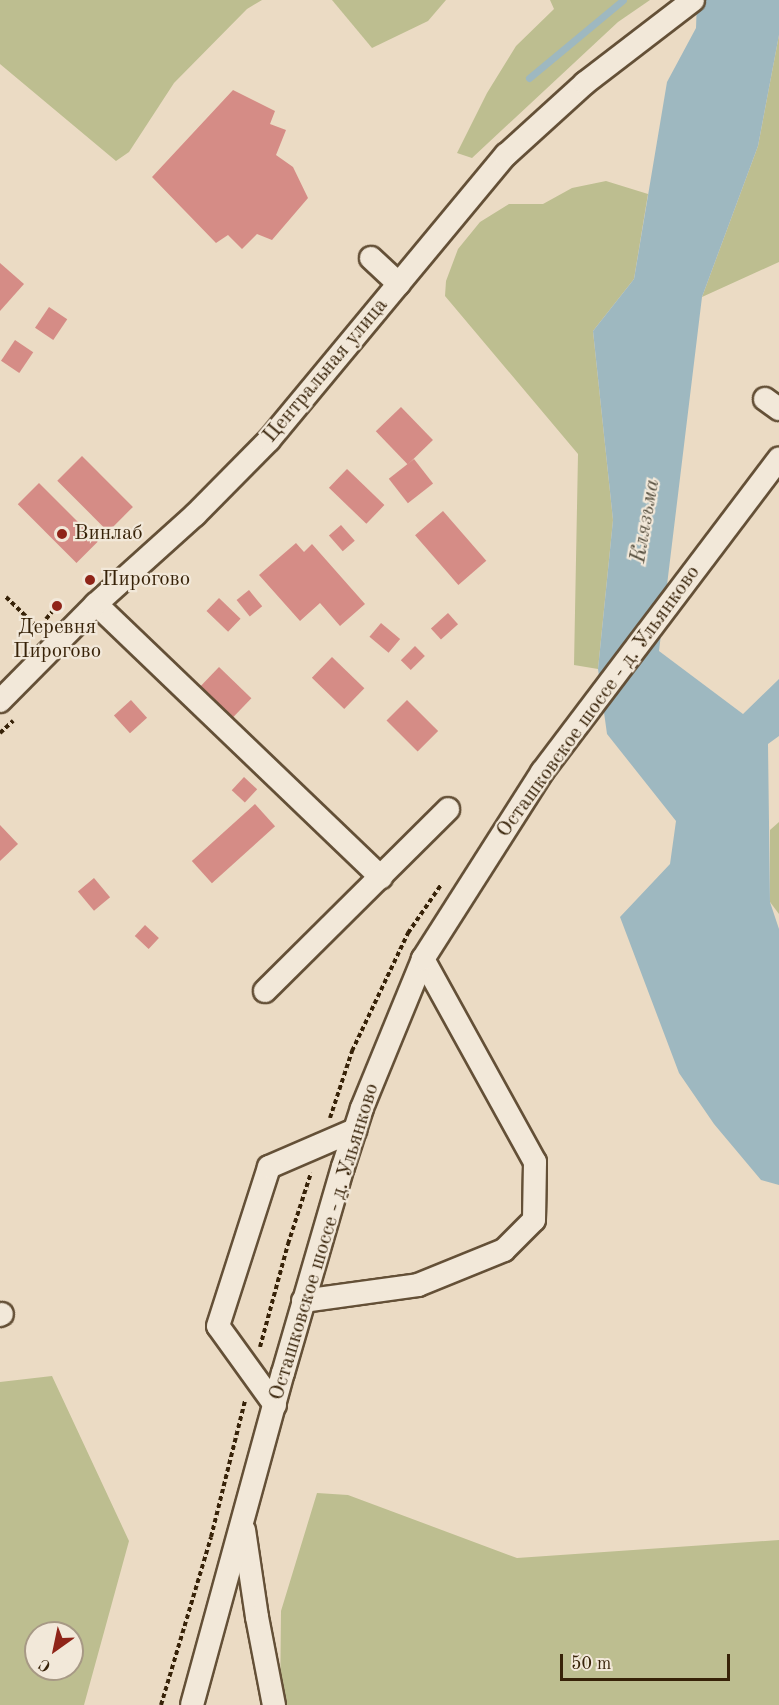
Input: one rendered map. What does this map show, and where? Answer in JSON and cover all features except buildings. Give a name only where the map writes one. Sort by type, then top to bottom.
[{"type":"street","name":"Центральная улица","points":[[0,701],[96,604],[195,515],[269,440],[506,155],[585,83],[693,0]]},
{"type":"street","points":[[371,258],[399,284]]},
{"type":"street","name":"Осташковское шоссе - д. Ульянково","points":[[192,1705],[303,1300],[355,1130],[423,958],[443,923],[542,772],[779,459]]},
{"type":"street","points":[[96,604],[381,877]]},
{"type":"street","points":[[265,991],[448,809]]},
{"type":"street","points":[[303,1300],[418,1285],[504,1250],[534,1220],[535,1162],[423,958]]},
{"type":"street","points":[[275,1405],[218,1326],[269,1167],[355,1130]]},
{"type":"street","points":[[243,1519],[257,1617],[274,1705]]},
{"type":"path","points":[[6,597],[39,629]]},
{"type":"path","points":[[161,1705],[228,1470]]},
{"type":"green space","points":[[0,0],[262,0],[247,9],[174,83],[129,152],[116,161],[0,64]]},
{"type":"green space","points":[[332,0],[446,0],[428,21],[372,48]]},
{"type":"green space","points":[[550,0],[650,0],[618,22],[472,158],[457,153],[487,93],[516,46],[554,9]]},
{"type":"green space","points":[[779,35],[779,262],[702,297],[758,146]]},
{"type":"green space","points":[[606,181],[648,194],[634,279],[593,331],[613,520],[598,669],[574,665],[578,454],[445,296],[446,281],[458,249],[480,222],[509,204],[543,204],[572,188]]},
{"type":"green space","points":[[779,822],[779,914],[770,902],[770,830]]},
{"type":"green space","points":[[52,1376],[129,1541],[84,1705],[0,1705],[0,1382]]},
{"type":"green space","points":[[317,1493],[348,1495],[517,1558],[779,1540],[779,1705],[280,1705],[281,1611]]},
{"type":"water","name":"Клязьма","points":[[697,0],[779,0],[779,35],[758,146],[702,297],[659,651],[743,714],[779,679],[779,736],[768,744],[770,902],[779,929],[779,1185],[761,1180],[714,1124],[679,1073],[620,917],[670,864],[676,821],[607,734],[598,669],[613,520],[593,331],[634,279],[667,82],[696,28]]},
{"type":"waterway","points":[[529,78],[623,0]]},
{"type":"place","name":"Винлаб","points":[[62,534]]},
{"type":"place","name":"Пирогово","points":[[90,580]]},
{"type":"place","name":"Деревня Пирогово","points":[[57,606]]}]
